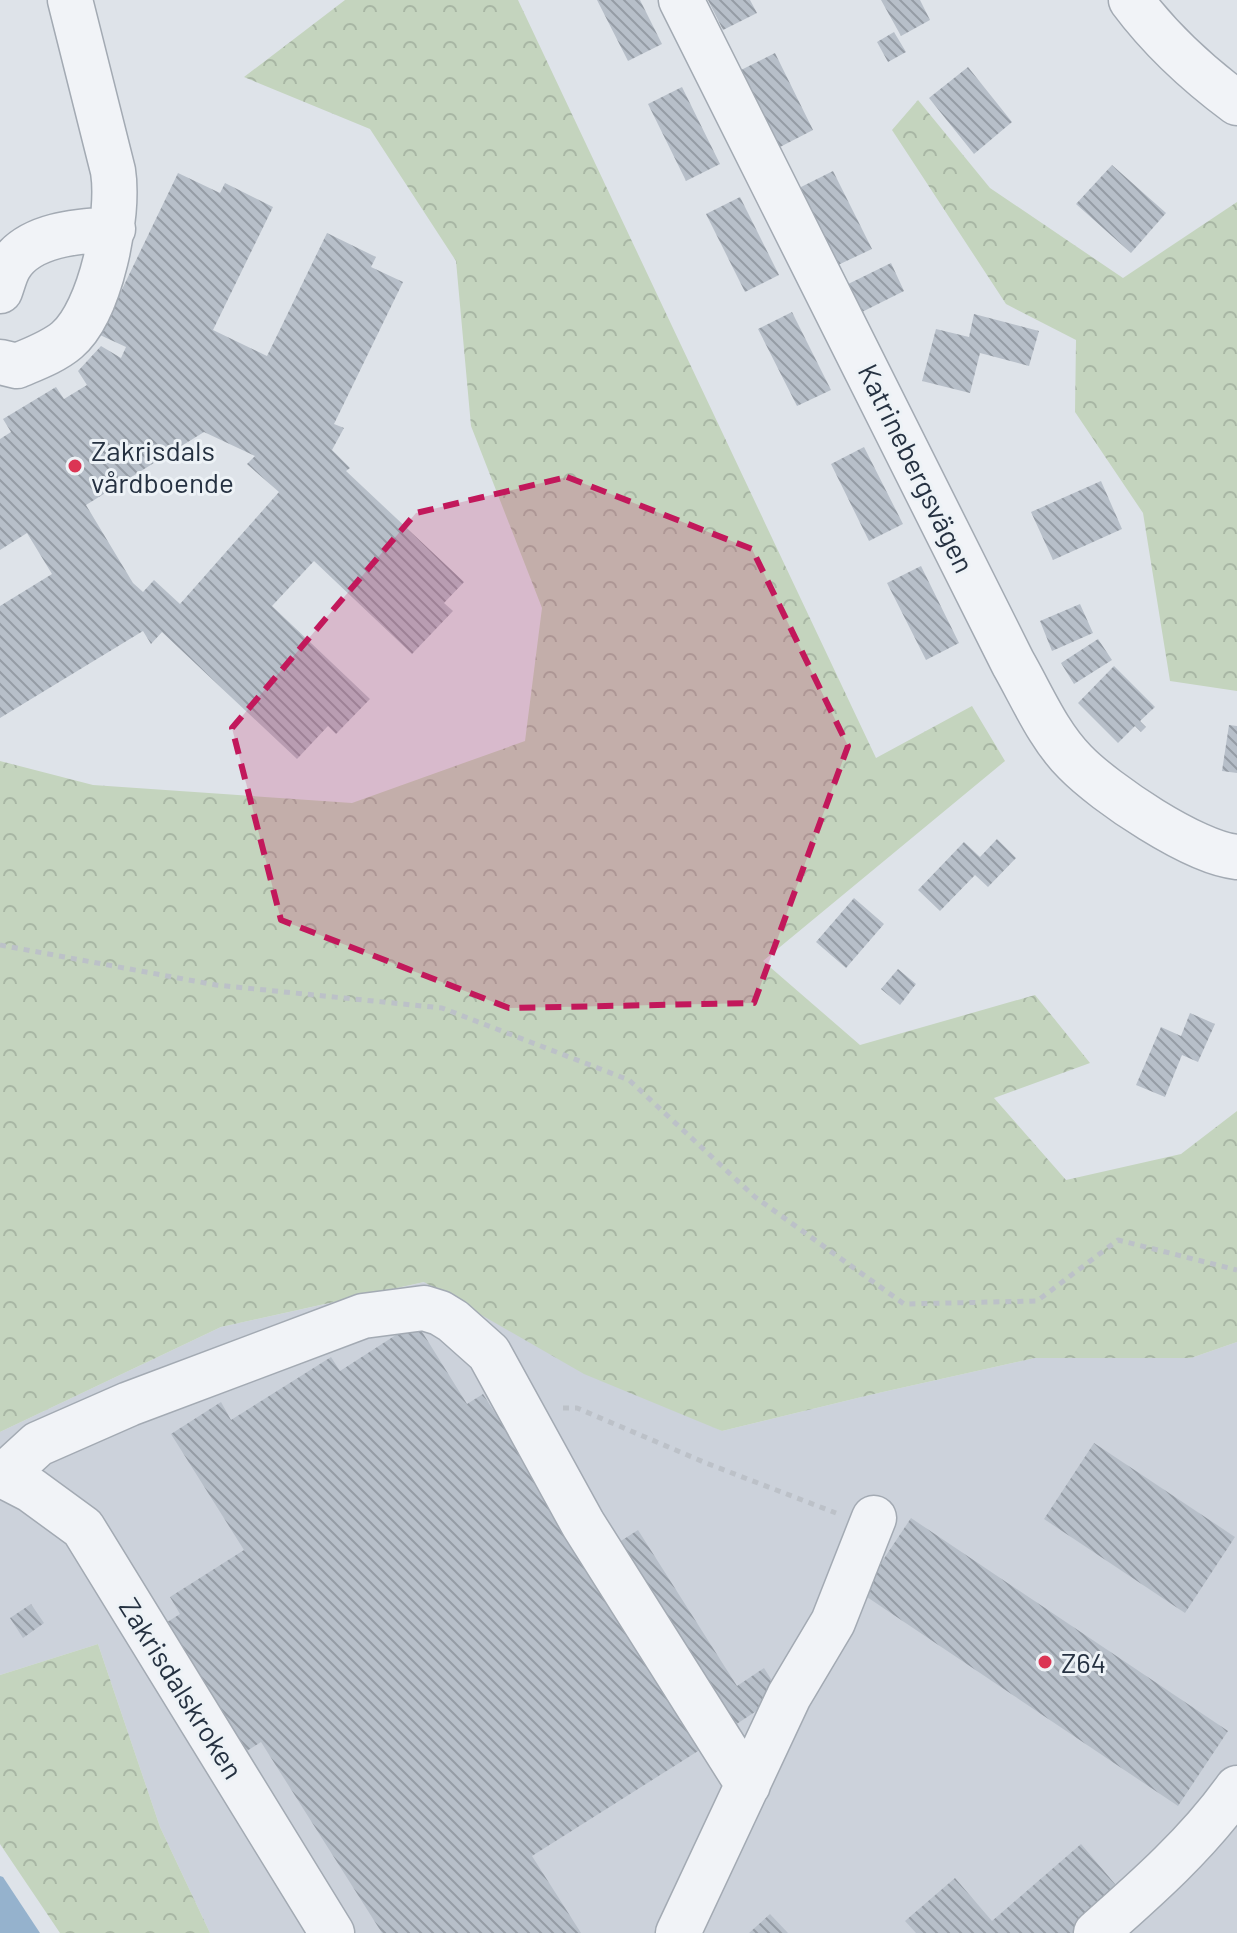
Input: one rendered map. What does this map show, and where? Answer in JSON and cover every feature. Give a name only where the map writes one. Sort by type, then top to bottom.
[{"type":"street","points":[[0,362],[17,366],[67,340],[92,305],[113,229],[116,189],[113,171],[70,0]]},
{"type":"street","name":"Katrinebergsvägen","points":[[681,0],[1013,663],[1052,732],[1074,762],[1172,833],[1224,856],[1237,857]]},
{"type":"street","points":[[1131,0],[1147,22],[1237,103]]},
{"type":"street","points":[[0,291],[9,266],[32,244],[84,231],[113,229]]},
{"type":"street","points":[[2,1475],[38,1444],[129,1404],[363,1316],[424,1308],[453,1321],[489,1353],[583,1524],[748,1785]]},
{"type":"street","name":"Zakrisdalskroken","points":[[2,1475],[31,1490],[83,1528],[332,1933]]},
{"type":"street","points":[[678,1933],[789,1696],[833,1622],[872,1523]]},
{"type":"street","points":[[1096,1933],[1140,1895],[1209,1826],[1237,1788]]},
{"type":"path","points":[[0,945],[216,985],[442,1008],[629,1080],[755,1197],[904,1304],[1037,1301],[1118,1240],[1237,1270]]},
{"type":"path","points":[[528,1423],[568,1407],[577,1408],[706,1463],[872,1523]]},
{"type":"highlighted area","points":[[567,477],[752,549],[848,746],[754,1003],[509,1008],[281,920],[232,728],[416,513]]},
{"type":"shaded area","points":[[425,1282],[722,1431],[1035,1358],[1191,1358],[1237,1342],[1237,1933],[210,1933],[160,1827],[98,1644],[0,1675],[0,1432],[221,1327]]},
{"type":"green space","points":[[345,0],[518,0],[876,758],[972,706],[1005,761],[763,961],[860,1045],[1035,995],[1090,1063],[994,1098],[1066,1180],[1181,1154],[1237,1111],[1237,1342],[1191,1358],[1035,1358],[722,1431],[584,1374],[424,1282],[221,1327],[0,1432],[0,761],[93,785],[352,803],[525,741],[542,608],[471,426],[456,261],[370,129],[244,77]]},
{"type":"green space","points":[[918,100],[990,188],[1123,278],[1237,202],[1237,691],[1170,681],[1143,513],[1075,412],[1076,340],[1006,304],[892,130]]},
{"type":"green space","points":[[98,1644],[160,1827],[210,1933],[60,1933],[0,1844],[0,1675]]},
{"type":"water","points":[[0,1876],[3,1877],[40,1933],[0,1933]]},
{"type":"building","points":[[597,0],[640,0],[662,44],[628,61]]},
{"type":"building","points":[[708,0],[750,0],[757,13],[723,30]]},
{"type":"building","points":[[881,0],[920,0],[930,20],[901,36]]},
{"type":"building","points":[[894,32],[906,52],[888,62],[877,42]]},
{"type":"building","points":[[775,53],[813,130],[780,147],[741,70]]},
{"type":"building","points":[[968,67],[1012,122],[974,154],[929,98]]},
{"type":"building","points":[[682,87],[720,164],[686,181],[648,104]]},
{"type":"building","points":[[1112,165],[1166,213],[1131,253],[1076,204]]},
{"type":"building","points":[[833,171],[872,249],[838,265],[799,188]]},
{"type":"building","name":"Zakrisdals vårdboende","points":[[178,173],[220,193],[225,183],[273,207],[213,330],[267,356],[327,233],[376,257],[371,267],[403,282],[334,424],[344,428],[332,450],[350,468],[346,471],[464,582],[444,603],[453,611],[412,654],[314,561],[272,606],[370,699],[336,734],[328,726],[297,759],[162,632],[151,644],[143,631],[0,718],[0,606],[52,574],[27,533],[0,550],[0,439],[11,432],[3,419],[56,387],[64,399],[87,385],[78,371],[101,346],[121,358],[126,347],[100,335]],"holes":[[[204,432],[255,456],[247,464],[279,492],[180,604],[154,580],[143,592],[133,583],[86,505]]]},
{"type":"building","points":[[740,197],[779,275],[745,292],[706,214]]},
{"type":"building","points":[[891,263],[904,291],[856,315],[842,287]]},
{"type":"building","points":[[792,312],[831,390],[797,406],[758,329]]},
{"type":"building","points":[[974,314],[1039,331],[1029,366],[980,353],[970,393],[922,381],[936,329],[969,337]]},
{"type":"building","points":[[864,447],[903,524],[869,541],[831,464]]},
{"type":"building","points":[[1101,481],[1122,529],[1053,560],[1031,512]]},
{"type":"building","points":[[921,566],[959,643],[926,660],[887,583]]},
{"type":"building","points":[[1080,604],[1093,633],[1052,651],[1040,621]]},
{"type":"building","points":[[1098,639],[1112,660],[1074,684],[1061,663]]},
{"type":"building","points":[[1114,666],[1155,707],[1140,721],[1146,727],[1141,732],[1135,726],[1118,743],[1078,703]]},
{"type":"building","points":[[1229,725],[1237,726],[1237,773],[1222,771]]},
{"type":"building","points":[[997,839],[1016,858],[988,887],[975,875],[940,911],[918,890],[964,842],[980,857]]},
{"type":"building","points":[[854,898],[884,924],[846,968],[816,942]]},
{"type":"building","points":[[898,969],[916,984],[900,1005],[881,989]]},
{"type":"building","points":[[1190,1013],[1215,1024],[1198,1062],[1182,1055],[1165,1097],[1136,1085],[1161,1027],[1181,1036]]},
{"type":"building","points":[[416,1322],[467,1404],[483,1394],[706,1746],[532,1856],[581,1933],[382,1933],[261,1742],[234,1759],[153,1631],[180,1614],[170,1597],[244,1550],[171,1434],[221,1402],[231,1420],[331,1357],[340,1371]]},
{"type":"building","points":[[1094,1443],[1235,1537],[1185,1613],[1044,1519]]},
{"type":"building","name":"Z64","points":[[911,1518],[1228,1731],[1178,1806],[861,1593]]},
{"type":"building","points":[[638,1530],[737,1686],[764,1668],[781,1695],[729,1729],[613,1546]]},
{"type":"building","points":[[31,1604],[44,1623],[23,1638],[10,1618]]},
{"type":"building","points":[[1081,1844],[1126,1897],[1084,1933],[916,1933],[905,1921],[955,1878],[992,1921]]},
{"type":"building","points":[[770,1914],[788,1933],[749,1933]]},
{"type":"place","name":"Zakrisdals vårdboende","points":[[75,466]]},
{"type":"place","name":"Z64","points":[[1045,1662]]}]
